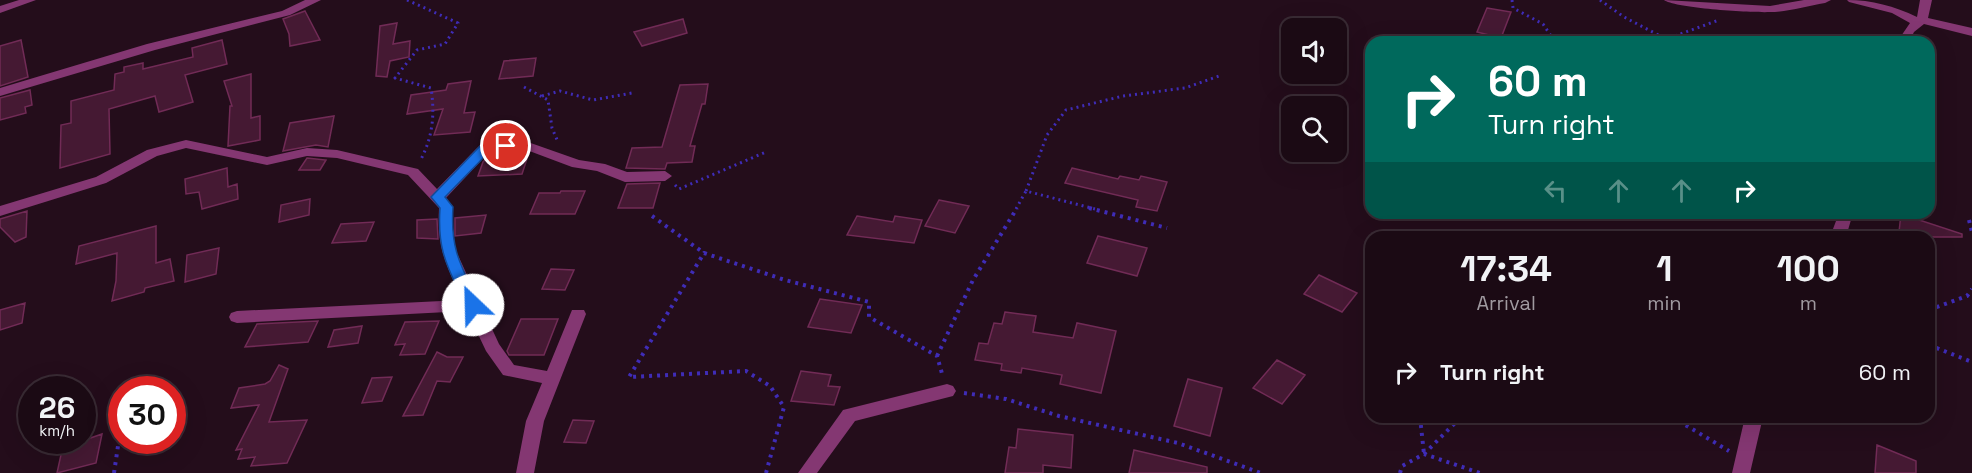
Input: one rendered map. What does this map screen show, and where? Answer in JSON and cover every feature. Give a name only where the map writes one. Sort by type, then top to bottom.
[{"type":"street","points":[[0,10],[30,0]]},
{"type":"street","points":[[0,92],[117,57],[286,13],[315,0]]},
{"type":"street","points":[[1670,0],[1770,9],[1825,0]]},
{"type":"street","points":[[1853,0],[1896,11],[1920,21],[1972,32]]},
{"type":"street","points":[[1905,36],[1920,21],[1926,0]]},
{"type":"street","points":[[0,211],[101,180],[152,153],[186,144],[267,161],[307,152],[337,154],[413,172],[446,207],[445,231],[448,251],[492,347],[509,370],[553,379]]},
{"type":"street","points":[[438,197],[486,147],[525,145],[577,164],[600,167],[624,177],[665,176]]},
{"type":"street","points":[[237,317],[473,305]]},
{"type":"street","points":[[525,473],[535,421],[578,314]]},
{"type":"street","points":[[807,473],[849,415],[947,391]]},
{"type":"street","points":[[1743,467],[1754,423]]},
{"type":"path","points":[[407,0],[458,23],[445,44],[417,50],[395,78],[431,88],[435,107],[430,144],[413,172]]},
{"type":"path","points":[[1512,0],[1513,8],[1538,19],[1552,36]]},
{"type":"path","points":[[1600,0],[1624,17],[1661,36]]},
{"type":"path","points":[[1675,36],[1720,19]]},
{"type":"path","points":[[1219,76],[1185,88],[1124,96],[1066,110],[1047,135],[1026,191],[1007,227],[973,280],[937,356],[947,391],[1006,399],[1059,416],[1178,442],[1261,473]]},
{"type":"path","points":[[524,87],[548,100],[552,113],[553,136],[577,164]]},
{"type":"path","points":[[541,97],[560,91],[593,100],[632,93]]},
{"type":"path","points":[[665,176],[679,189],[766,152]]},
{"type":"path","points":[[1026,191],[1167,228]]},
{"type":"path","points":[[652,216],[704,253],[761,274],[869,302],[869,316],[937,356]]},
{"type":"path","points":[[1969,220],[1972,232]]},
{"type":"path","points":[[704,253],[629,377],[746,371],[770,386],[784,407],[766,473]]},
{"type":"path","points":[[1935,307],[1967,296],[1972,289]]},
{"type":"path","points":[[1935,347],[1972,362]]},
{"type":"path","points":[[1421,423],[1424,454]]},
{"type":"path","points":[[1400,473],[1402,466],[1424,454],[1455,423]]},
{"type":"path","points":[[1681,423],[1743,467]]},
{"type":"path","points":[[114,473],[117,454]]},
{"type":"path","points":[[1424,454],[1480,473]]},
{"type":"building","points":[[1487,8],[1511,12],[1502,36],[1477,32]]},
{"type":"building","points":[[305,11],[320,40],[290,46],[289,34],[283,19]]},
{"type":"building","points":[[683,19],[687,33],[642,46],[634,32]]},
{"type":"building","points":[[397,23],[393,44],[410,41],[409,57],[390,61],[387,77],[376,76],[380,26]]},
{"type":"building","points":[[21,40],[28,77],[0,86],[0,46]]},
{"type":"building","points":[[222,40],[227,64],[185,75],[193,102],[159,112],[155,96],[109,109],[110,154],[60,168],[61,125],[71,123],[71,101],[114,90],[115,74],[124,72],[124,67],[143,63],[143,69],[193,57],[192,48]]},
{"type":"building","points":[[536,58],[533,76],[499,79],[504,61]]},
{"type":"building","points":[[251,74],[251,118],[260,116],[260,140],[228,146],[230,106],[232,106],[224,81]]},
{"type":"building","points":[[471,81],[464,113],[475,112],[470,132],[434,135],[443,109],[407,114],[411,95],[446,90],[448,84]]},
{"type":"building","points":[[708,84],[705,104],[702,104],[690,146],[695,146],[692,162],[667,163],[665,169],[626,168],[632,148],[662,147],[680,85]]},
{"type":"building","points":[[30,90],[32,105],[25,107],[26,113],[0,120],[0,98]]},
{"type":"building","points":[[334,116],[328,147],[316,145],[283,151],[290,123]]},
{"type":"building","points":[[524,151],[529,153],[522,174],[478,176],[483,162],[491,153]]},
{"type":"building","points":[[307,158],[326,160],[320,170],[299,170]]},
{"type":"building","points":[[227,168],[228,187],[237,184],[238,199],[202,209],[199,192],[186,194],[185,179]]},
{"type":"building","points":[[1072,168],[1118,179],[1120,176],[1139,180],[1141,176],[1167,182],[1157,211],[1136,207],[1138,200],[1065,183]]},
{"type":"building","points":[[660,183],[653,208],[618,208],[627,184]]},
{"type":"building","points":[[561,191],[585,191],[575,214],[530,214],[539,193],[560,193]]},
{"type":"building","points":[[310,199],[309,215],[279,222],[281,205]]},
{"type":"building","points":[[939,200],[969,206],[955,233],[925,226]]},
{"type":"building","points":[[27,211],[26,237],[15,242],[0,227],[0,219]]},
{"type":"building","points":[[486,215],[481,233],[455,236],[455,218]]},
{"type":"building","points":[[857,216],[893,222],[895,216],[922,220],[914,243],[847,235]]},
{"type":"building","points":[[437,219],[438,239],[417,238],[417,220]]},
{"type":"building","points":[[1900,219],[1916,219],[1962,234],[1962,237],[1935,237],[1935,231],[1899,231]]},
{"type":"building","points":[[374,222],[366,241],[332,243],[341,224]]},
{"type":"building","points":[[156,226],[156,263],[170,259],[174,281],[145,288],[144,292],[112,301],[116,281],[117,253],[76,264],[79,246]]},
{"type":"building","points":[[1098,236],[1147,248],[1137,276],[1087,263]]},
{"type":"building","points":[[219,248],[216,274],[185,282],[187,255]]},
{"type":"building","points":[[551,269],[574,270],[565,290],[542,289]]},
{"type":"building","points":[[1319,275],[1357,293],[1342,312],[1304,294]]},
{"type":"building","points":[[820,299],[862,305],[851,333],[808,327]]},
{"type":"building","points":[[25,303],[22,323],[0,330],[0,310]]},
{"type":"building","points":[[1005,312],[1036,316],[1033,332],[1073,338],[1077,323],[1116,331],[1101,393],[1060,384],[1062,375],[1022,368],[1021,373],[1001,370],[1002,364],[975,360],[979,343],[988,344],[994,323],[1002,324]]},
{"type":"building","points":[[521,319],[558,319],[544,355],[509,355],[507,351]]},
{"type":"building","points":[[318,321],[308,342],[245,347],[257,324]]},
{"type":"building","points":[[439,321],[425,354],[400,355],[405,344],[395,345],[405,322]]},
{"type":"building","points":[[362,326],[358,343],[328,347],[334,330]]},
{"type":"building","points":[[437,352],[447,357],[463,357],[450,382],[437,381],[423,415],[403,416]]},
{"type":"building","points":[[1277,360],[1305,375],[1282,404],[1253,388]]},
{"type":"building","points":[[279,365],[288,369],[269,422],[307,420],[287,463],[251,466],[255,457],[238,459],[242,449],[236,450],[259,405],[231,408],[239,388],[265,384],[270,381]]},
{"type":"building","points":[[801,371],[831,375],[828,386],[840,387],[834,405],[791,401]]},
{"type":"building","points":[[392,377],[382,401],[362,403],[372,378]]},
{"type":"building","points":[[1188,379],[1222,388],[1210,436],[1174,426]]},
{"type":"building","points":[[573,420],[594,421],[586,443],[564,442]]},
{"type":"building","points":[[1018,429],[1073,435],[1071,468],[1043,465],[1043,473],[1005,473],[1009,447],[1016,448]]},
{"type":"building","points":[[102,434],[96,463],[57,473],[61,454],[96,454],[96,436]]},
{"type":"building","points":[[1877,445],[1916,461],[1916,473],[1875,473]]},
{"type":"building","points":[[1134,450],[1207,467],[1207,473],[1129,473]]},
{"type":"route","points":[[473,305],[448,251],[445,231],[446,207],[438,197],[486,147],[506,146]]}]
